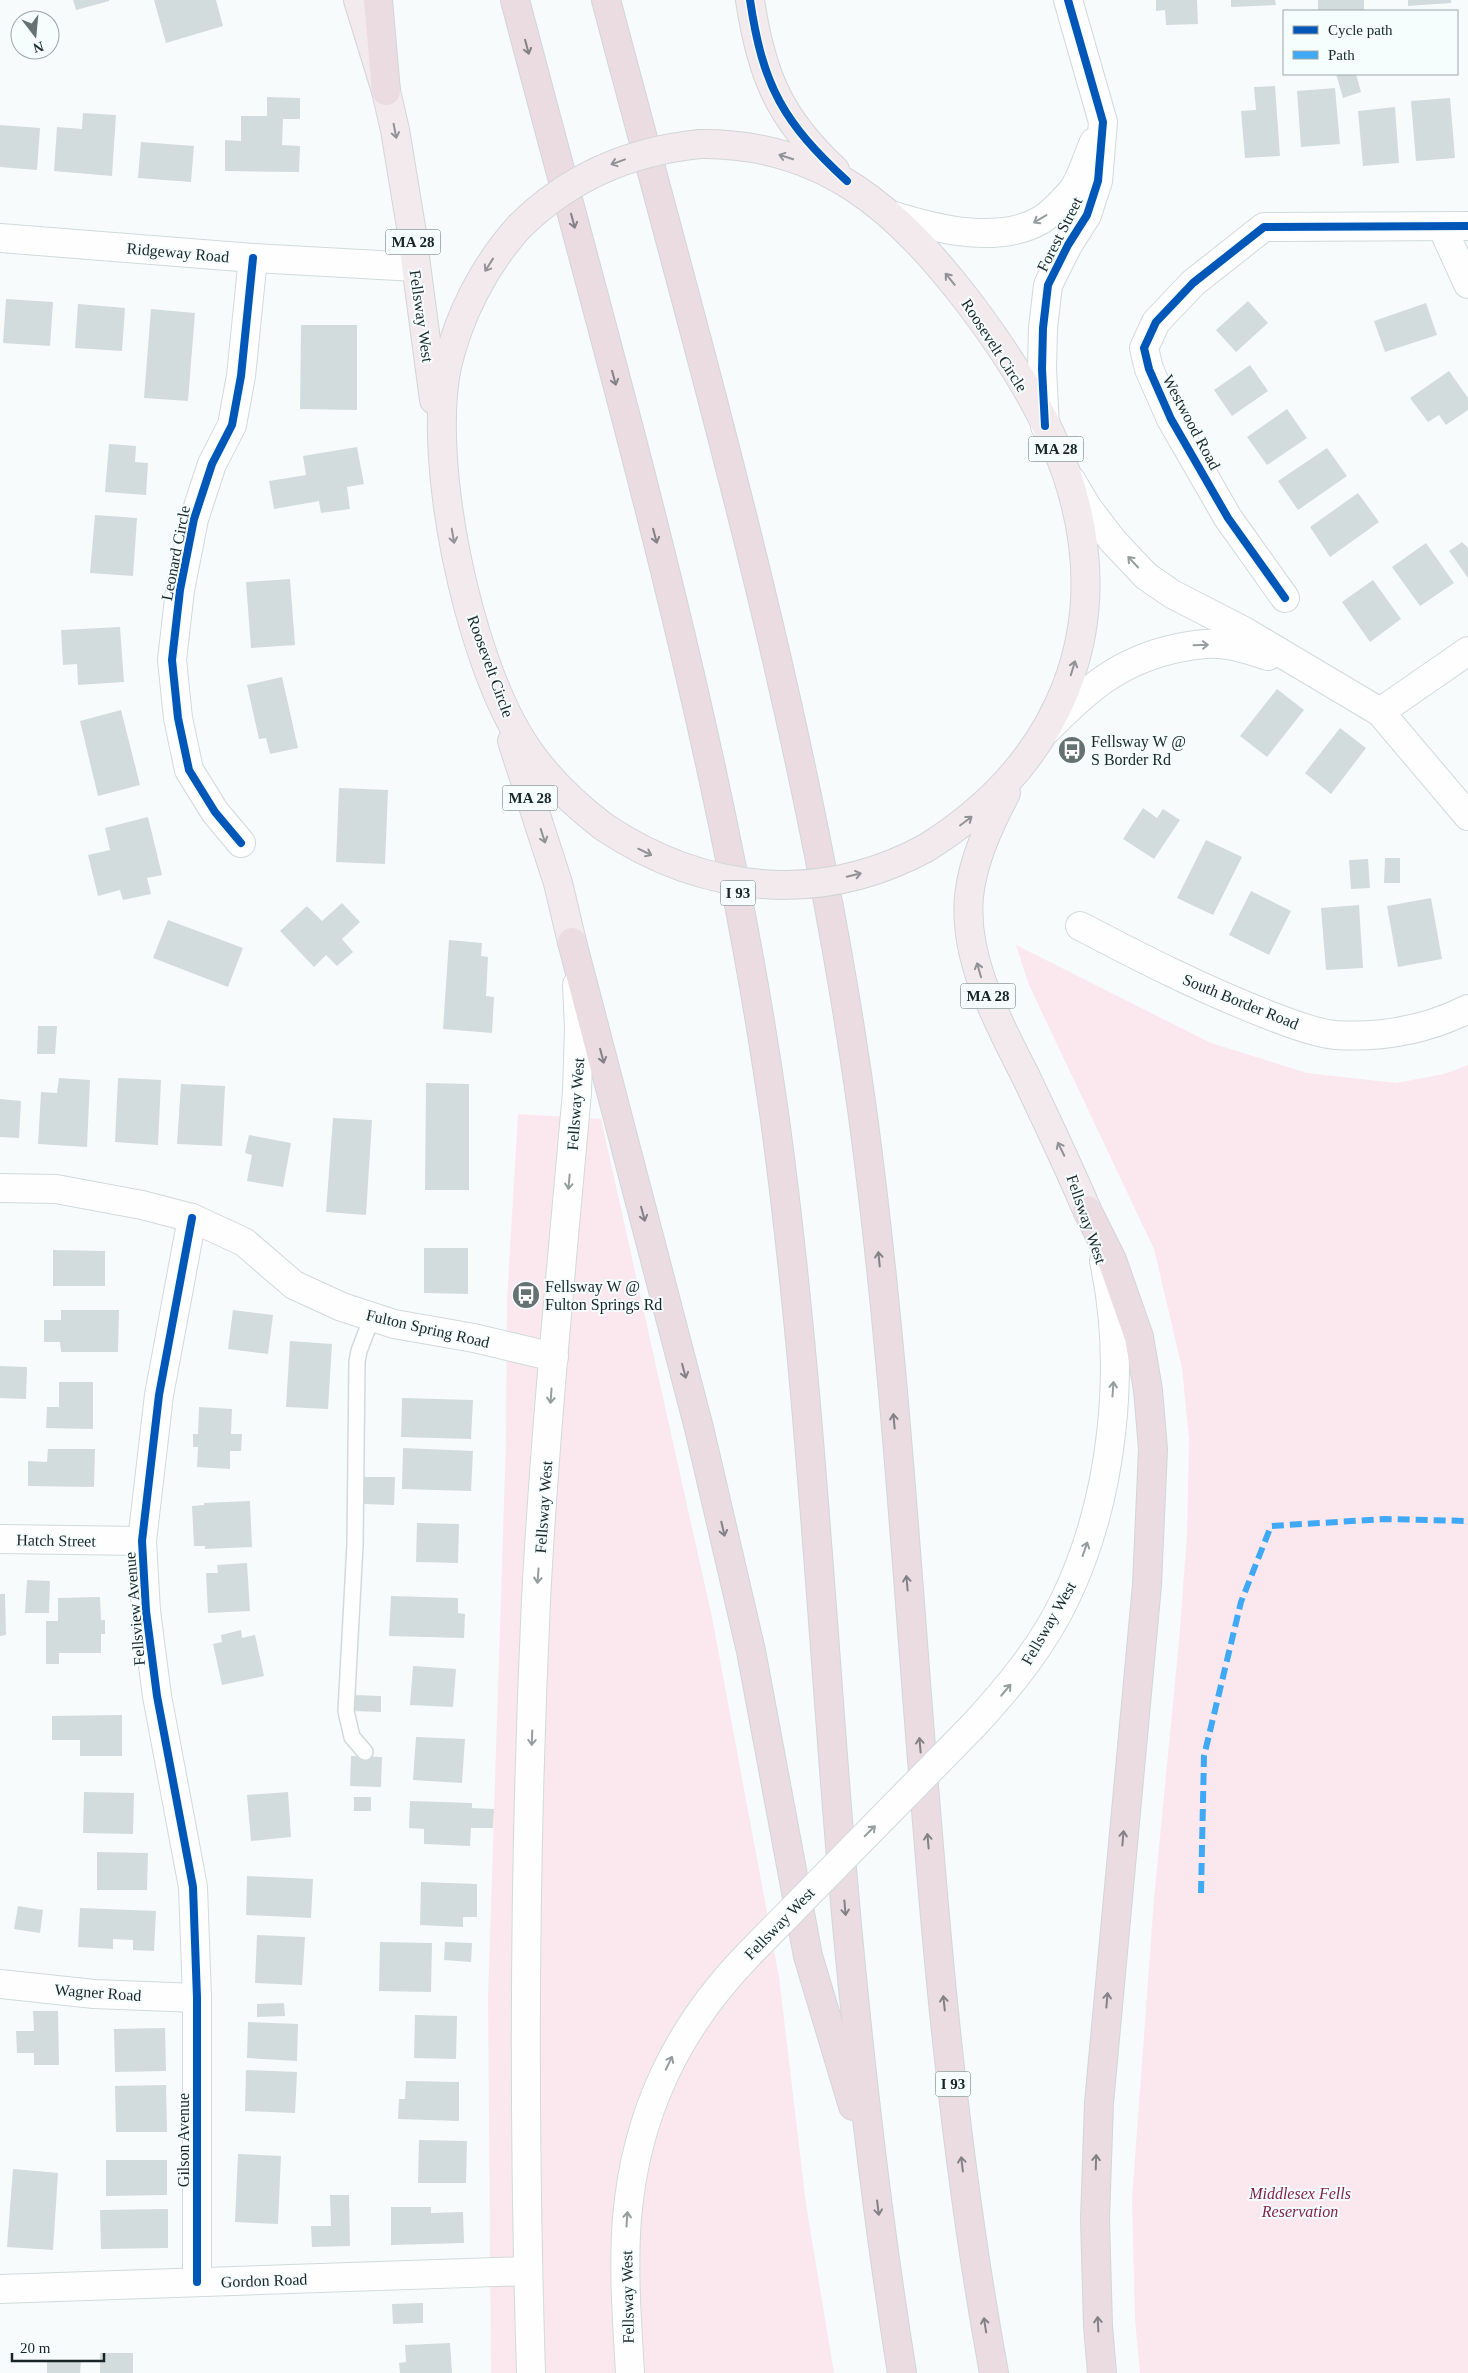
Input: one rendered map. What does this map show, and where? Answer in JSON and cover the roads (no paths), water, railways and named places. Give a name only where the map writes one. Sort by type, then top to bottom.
[{"type":"highway","points":[[378,0],[386,91]]},
{"type":"highway","name":"I 93","points":[[514,0],[691,678],[741,907],[759,1015],[789,1237],[802,1359],[846,1912],[875,2182],[902,2373]]},
{"type":"highway","name":"I 93","points":[[606,0],[751,551],[804,774],[827,888],[845,994],[862,1112],[887,1336],[925,1803],[951,2072],[971,2230],[994,2373]]},
{"type":"highway","points":[[572,942],[699,1428],[738,1593],[753,1661],[808,1956],[875,2182]]},
{"type":"highway","points":[[1088,1210],[1112,1260],[1139,1337],[1148,1390],[1153,1449],[1147,1576],[1099,2111],[1095,2219],[1098,2326],[1102,2373]]},
{"type":"main road","name":"Fellsway West","points":[[358,0],[386,91],[401,162],[447,488]]},
{"type":"main road","name":"MA 28","points":[[750,0],[762,60],[780,104],[789,119],[819,155],[847,182]]},
{"type":"main road","name":"Roosevelt Circle","points":[[700,144],[733,145],[768,151],[811,165],[847,182],[891,215],[939,266],[979,317],[1007,359],[1045,426],[1066,473],[1082,531],[1085,600],[1083,624],[1073,668],[1042,735],[1016,771],[991,799],[970,818],[926,848],[894,863],[853,876],[806,884],[752,884],[725,880],[683,868],[637,848],[604,827],[564,793],[542,771],[508,716],[484,657],[460,573],[447,488],[443,418],[444,388],[448,366],[466,311],[476,288],[496,254],[519,227],[553,196],[604,167],[660,150],[700,144]]},
{"type":"main road","name":"Fellsway West","points":[[484,657],[558,883],[572,942]]},
{"type":"main road","name":"Fellsway West","points":[[1016,771],[987,832],[973,875],[968,910],[971,939],[991,1005],[1065,1156],[1088,1210]]},
{"type":"street","name":"Forest Street","points":[[1045,426],[1043,336],[1048,285],[1068,245],[1087,215],[1098,181],[1103,122],[1068,0]]},
{"type":"street","name":"Forest Street","points":[[891,215],[926,226],[961,231],[1006,233],[1042,220],[1073,189],[1103,122]]},
{"type":"street","name":"Westwood Road","points":[[1285,598],[1228,518],[1171,418],[1149,369],[1144,348],[1156,322],[1193,283],[1264,227],[1455,227]]},
{"type":"street","points":[[1455,227],[1468,284]]},
{"type":"street","name":"Ridgeway Road","points":[[0,238],[253,258],[416,267]]},
{"type":"street","name":"Leonard Circle","points":[[241,844],[215,812],[189,770],[178,718],[172,660],[180,590],[194,519],[212,464],[232,425],[241,376],[253,258]]},
{"type":"street","points":[[1066,473],[1087,507],[1113,540],[1146,576],[1172,594],[1244,631],[1380,712],[1468,816]]},
{"type":"street","points":[[1042,735],[1081,696],[1115,670],[1153,654],[1191,645],[1226,644],[1298,664]]},
{"type":"street","points":[[1380,712],[1468,650]]},
{"type":"street","name":"South Border Road","points":[[1080,926],[1155,965],[1240,1004],[1284,1021],[1334,1035],[1402,1034],[1447,1020],[1468,1009]]},
{"type":"street","name":"Fellsway West","points":[[531,2373],[528,2271],[526,1909],[536,1598],[554,1357],[577,1092],[579,1028],[572,942]]},
{"type":"street","name":"Fulton Spring Road","points":[[0,1188],[56,1189],[142,1205],[192,1218],[244,1242],[294,1285],[342,1307],[394,1324],[474,1338],[554,1357]]},
{"type":"street","name":"Fellsway West","points":[[630,2373],[626,2237],[630,2194],[641,2135],[660,2082],[684,2035],[718,1987],[973,1726],[1026,1664],[1061,1606],[1086,1544],[1101,1489],[1110,1431],[1115,1345],[1113,1316],[1104,1261],[1088,1210]]},
{"type":"street","name":"Fellsview Avenue","points":[[192,1218],[159,1395],[142,1541],[146,1611],[157,1696],[194,1887],[197,1998]]},
{"type":"street","name":"Hatch Street","points":[[0,1539],[142,1541]]},
{"type":"street","name":"Wagner Road","points":[[0,1984],[94,1994],[197,1998]]},
{"type":"street","name":"Gilson Avenue","points":[[196,2282],[197,1998]]},
{"type":"street","name":"Gordon Road","points":[[0,2289],[528,2271]]},
{"type":"lane","points":[[365,1752],[352,1737],[346,1711],[355,1545],[357,1362],[359,1351],[372,1317]]},
{"type":"place","name":"Fellsway W @ S Border Rd","points":[[1072,750]]},
{"type":"place","name":"Fellsway W @ Fulton Springs Rd","points":[[526,1295]]},
{"type":"park label","name":"Middlesex Fells Reservation","points":[[1300,2202]]}]
